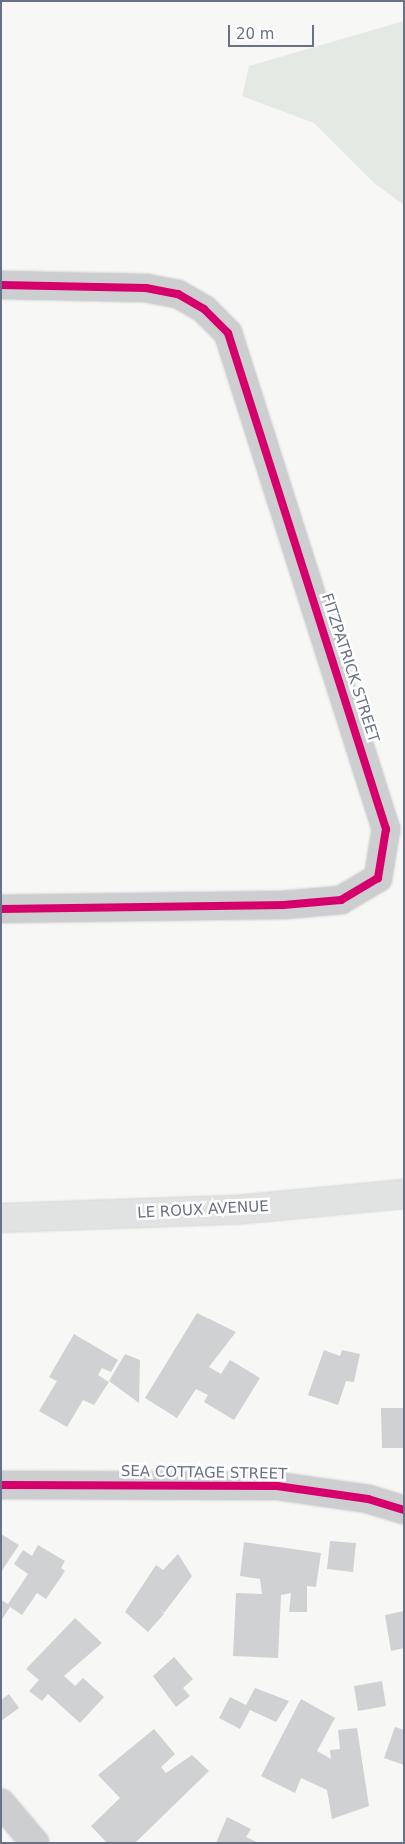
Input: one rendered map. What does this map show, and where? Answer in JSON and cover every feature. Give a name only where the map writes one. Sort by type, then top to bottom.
[{"type":"main road","name":"LE ROUX AVENUE","points":[[1,1218],[236,1210],[404,1194]]},
{"type":"street","name":"FITZPATRICK STREET","points":[[1,285],[146,288],[178,294],[204,309],[228,333],[386,830],[378,878],[341,900],[283,905],[1,909]]},
{"type":"street","name":"SEA COTTAGE STREET","points":[[1,1484],[277,1486],[368,1499],[404,1510]]},
{"type":"street","points":[[1,1803],[35,1843]]},
{"type":"shaded area","points":[[404,21],[404,205],[374,183],[314,123],[242,96],[249,66]]},
{"type":"building","points":[[197,1313],[236,1332],[209,1367],[221,1374],[230,1360],[260,1378],[234,1420],[204,1402],[208,1395],[196,1389],[177,1418],[145,1398]]},
{"type":"building","points":[[74,1334],[118,1360],[111,1372],[102,1368],[98,1375],[109,1382],[94,1405],[83,1400],[67,1427],[39,1411],[57,1381],[49,1377]]},
{"type":"building","points":[[324,1350],[340,1356],[342,1350],[360,1354],[354,1382],[346,1381],[338,1405],[308,1395]]},
{"type":"building","points":[[125,1354],[140,1360],[139,1403],[109,1381]]},
{"type":"building","points":[[381,1408],[404,1408],[404,1448],[382,1448]]},
{"type":"building","points":[[1,1534],[19,1545],[1,1572]]},
{"type":"building","points":[[330,1541],[356,1543],[353,1572],[327,1569]]},
{"type":"building","points":[[244,1542],[321,1553],[316,1587],[307,1586],[307,1612],[289,1612],[291,1593],[281,1595],[278,1658],[233,1656],[236,1593],[262,1594],[260,1579],[240,1576]]},
{"type":"building","points":[[38,1545],[65,1561],[61,1568],[65,1571],[46,1599],[37,1593],[22,1615],[10,1607],[1,1621],[1,1600],[8,1604],[28,1574],[14,1564],[23,1550],[32,1556]]},
{"type":"building","points":[[178,1554],[192,1576],[164,1613],[158,1607],[164,1614],[148,1632],[125,1612],[156,1565],[163,1570]]},
{"type":"building","points":[[404,1611],[404,1648],[391,1651],[385,1615]]},
{"type":"building","points":[[75,1618],[102,1643],[64,1676],[75,1686],[83,1678],[104,1697],[80,1723],[48,1694],[42,1701],[29,1691],[39,1680],[26,1669]]},
{"type":"building","points":[[174,1657],[193,1679],[183,1688],[190,1696],[176,1707],[153,1676]]},
{"type":"building","points":[[382,1681],[386,1706],[358,1711],[354,1686]]},
{"type":"building","points":[[255,1688],[289,1701],[276,1722],[250,1710],[240,1729],[219,1718],[230,1697],[246,1705]]},
{"type":"building","points":[[9,1694],[19,1708],[1,1721],[1,1700]]},
{"type":"building","points":[[301,1699],[335,1718],[317,1751],[331,1759],[330,1750],[340,1749],[338,1730],[357,1728],[369,1806],[332,1819],[327,1790],[301,1778],[295,1793],[261,1776]]},
{"type":"building","points":[[395,1727],[404,1730],[404,1765],[384,1758]]},
{"type":"building","points":[[154,1729],[175,1754],[161,1767],[166,1773],[192,1755],[209,1771],[135,1843],[107,1843],[91,1826],[120,1798],[98,1775]]},
{"type":"building","points":[[227,1817],[251,1829],[246,1837],[259,1843],[216,1843]]},
{"type":"cycle path","points":[[1,285],[146,288],[178,294],[204,309],[228,333],[386,829],[378,878],[341,900],[283,905],[1,909]]},
{"type":"cycle path","points":[[1,1485],[277,1486],[368,1499],[404,1510]]}]
